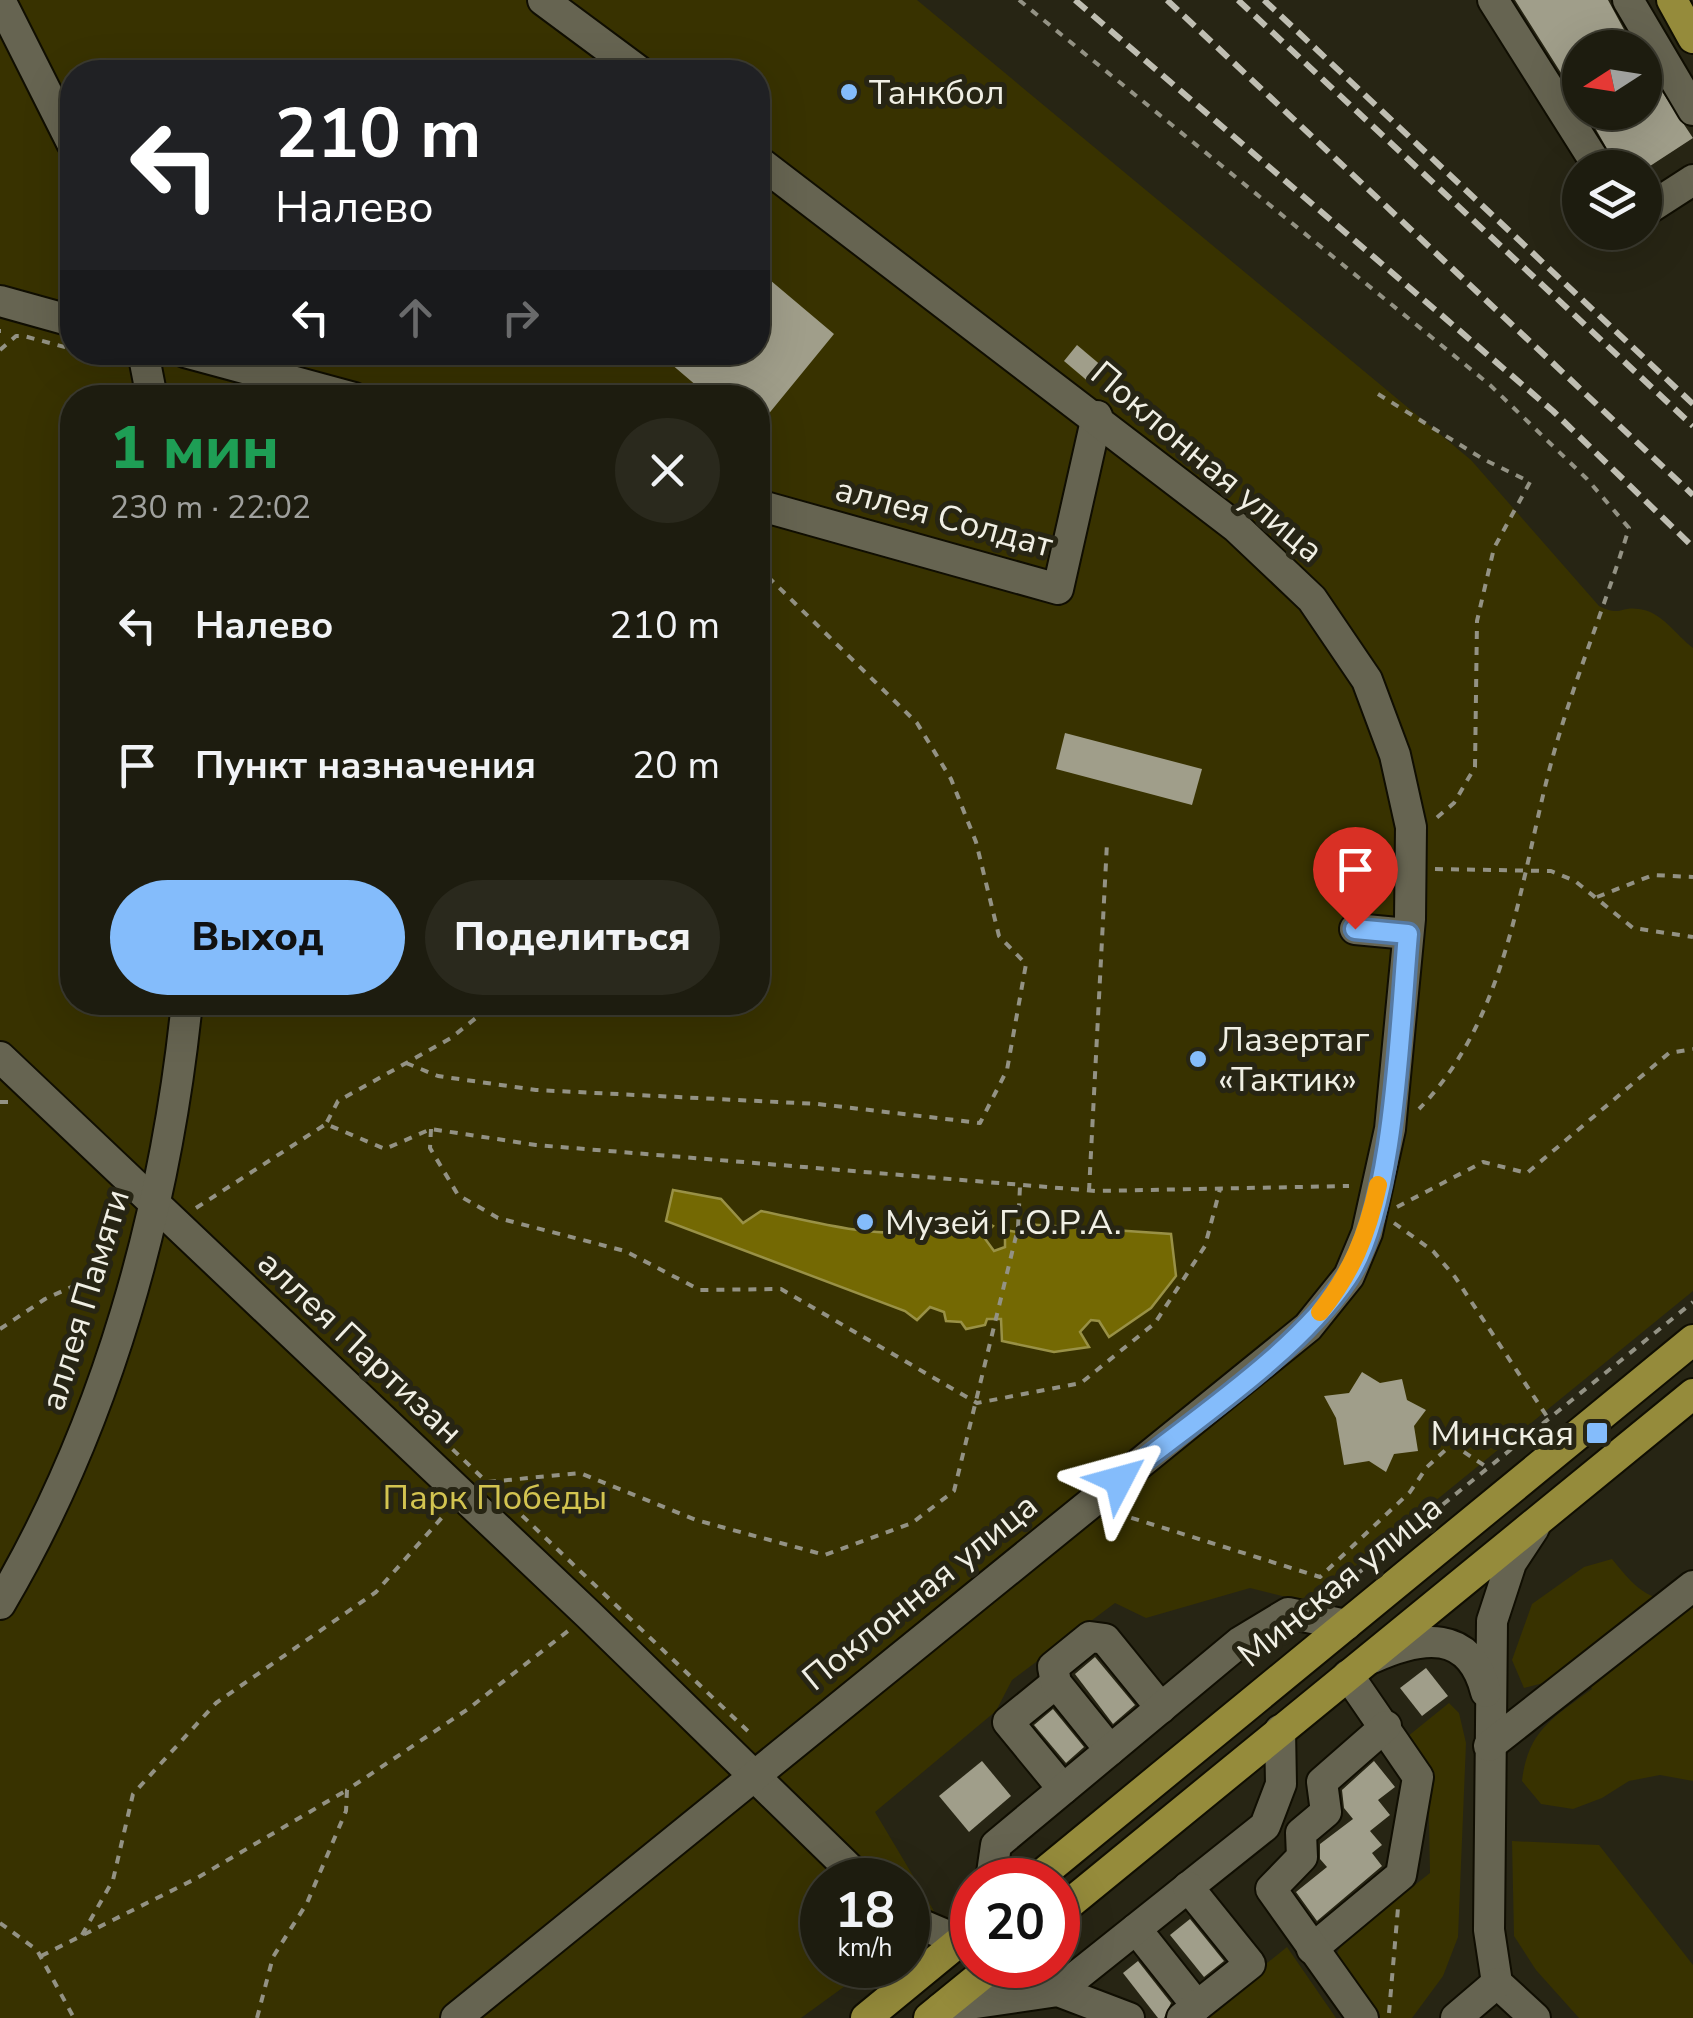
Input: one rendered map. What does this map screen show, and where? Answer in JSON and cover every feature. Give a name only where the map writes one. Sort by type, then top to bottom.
[{"type":"main road","points":[[1672,0],[1693,38]]},
{"type":"main road","points":[[1688,0],[1693,7]]},
{"type":"main road","name":"Минская улица","points":[[1061,1858],[1693,1340]]},
{"type":"main road","points":[[1080,1895],[1693,1394]]},
{"type":"main road","points":[[866,2018],[894,1988]]},
{"type":"main road","points":[[935,2013],[966,1988]]},
{"type":"street","points":[[0,0],[60,119]]},
{"type":"street","points":[[544,0],[624,60]]},
{"type":"street","points":[[1493,0],[1588,150]]},
{"type":"street","points":[[1628,0],[1693,110]]},
{"type":"street","name":"Поклонная улица","points":[[456,2018],[1308,1327],[1349,1276],[1367,1233],[1390,1129],[1408,934],[1411,828],[1395,755],[1367,680],[1312,599],[1236,527],[770,170]]},
{"type":"street","points":[[1662,201],[1691,185]]},
{"type":"street","points":[[0,301],[60,318]]},
{"type":"street","points":[[233,365],[307,385]]},
{"type":"street","name":"аллея Солдат","points":[[770,508],[1058,588],[1096,416]]},
{"type":"street","points":[[1355,929],[1408,934]]},
{"type":"street","name":"аллея Памяти","points":[[0,1604],[82,1434],[142,1254],[165,1215],[185,1015]]},
{"type":"street","name":"аллея Партизан","points":[[0,1057],[588,1614],[839,1858]]},
{"type":"street","points":[[1535,2018],[1497,1983],[1489,1930],[1489,1705],[1492,1621],[1510,1563],[1541,1518]]},
{"type":"street","points":[[1489,1746],[1693,1586]]},
{"type":"street","points":[[994,1858],[996,1845],[1240,1642],[1288,1614],[1346,1625]]},
{"type":"street","points":[[1110,1750],[1056,1683],[1053,1667],[1090,1637],[1105,1639],[1161,1708]]},
{"type":"street","points":[[1312,1949],[1402,1875],[1418,1777],[1356,1668],[1418,1642],[1439,1641],[1469,1656],[1482,1675],[1489,1705]]},
{"type":"street","points":[[1056,1683],[1008,1722],[1063,1789]]},
{"type":"street","points":[[1363,2018],[1271,1889],[1302,1856],[1301,1833],[1326,1812],[1322,1782],[1386,1726]]},
{"type":"street","points":[[935,2013],[1058,1991],[1265,1826],[1282,1784],[1280,1730]]},
{"type":"street","points":[[1136,1929],[1190,2012],[1250,1964],[1188,1887]]},
{"type":"street","points":[[1456,2018],[1497,1983]]},
{"type":"street","points":[[1058,1991],[1128,2018]]},
{"type":"path","points":[[1019,0],[1490,385],[1586,479],[1629,528],[1559,734],[1521,900],[1474,1032],[1422,1107],[1390,1129]]},
{"type":"path","points":[[0,350],[16,336],[60,346]]},
{"type":"path","points":[[1378,394],[1483,460],[1530,482],[1494,548],[1476,622],[1475,766],[1454,803],[1436,819],[1411,828]]},
{"type":"path","points":[[406,1063],[438,1076],[536,1090],[818,1104],[934,1121],[980,1123],[1008,1070],[1026,964],[1000,936],[983,858],[952,779],[917,723],[770,579]]},
{"type":"path","points":[[1089,1190],[1106,843]]},
{"type":"path","points":[[1410,869],[1551,871],[1575,881],[1633,928],[1693,937]]},
{"type":"path","points":[[1596,897],[1653,875],[1693,877]]},
{"type":"path","points":[[165,1215],[326,1124],[338,1102],[451,1038],[480,1015]]},
{"type":"path","points":[[1548,1418],[1434,1251],[1384,1216],[1483,1162],[1527,1173],[1669,1053],[1693,1049]]},
{"type":"path","points":[[326,1124],[385,1149],[431,1129],[536,1145],[1089,1190],[1349,1186]]},
{"type":"path","points":[[431,1129],[430,1148],[458,1196],[498,1218],[625,1250],[700,1290],[781,1290],[977,1402],[1081,1383],[1155,1323],[1206,1246],[1221,1187]]},
{"type":"path","points":[[82,1936],[114,1880],[133,1794],[216,1703],[376,1592],[458,1491],[580,1473],[696,1520],[825,1555],[912,1523],[954,1491],[1018,1228],[1020,1185]]},
{"type":"path","points":[[0,1329],[45,1299],[142,1254]]},
{"type":"path","points":[[1306,1616],[1486,1466],[1693,1302]]},
{"type":"path","points":[[1088,1504],[1320,1577],[1410,1492],[1427,1467],[1452,1444],[1486,1466]]},
{"type":"path","points":[[40,1956],[196,1878],[347,1790],[468,1709],[588,1614]]},
{"type":"path","points":[[256,2018],[273,1957],[307,1904],[346,1811],[347,1790]]},
{"type":"path","points":[[1389,2018],[1402,1875]]},
{"type":"path","points":[[0,1923],[40,1956],[74,2018]]},
{"type":"green space","name":"Парк Победы","points":[[0,0],[917,0],[1471,460],[1599,606],[1612,611],[1647,611],[1662,619],[1693,648],[1693,1291],[1310,1603],[1250,1588],[1146,1618],[1115,1603],[1012,1680],[996,1711],[875,1812],[902,1858],[800,1858],[800,1988],[842,1988],[801,2018],[0,2018]]},
{"type":"green space","points":[[1612,1559],[1646,1593],[1666,1600],[1693,1602],[1693,1781],[1660,1775],[1629,1781],[1602,1798],[1573,1809],[1541,1804],[1522,1781],[1530,1749],[1545,1727],[1592,1689],[1580,1661],[1555,1680],[1524,1688],[1512,1660],[1532,1604],[1584,1567]]},
{"type":"green space","points":[[1449,1703],[1459,1713],[1466,1743],[1458,1937],[1443,1976],[1412,2018],[1372,2018],[1335,1958],[1342,1943],[1430,1873],[1428,1775],[1402,1741]]},
{"type":"green space","points":[[1512,1841],[1599,1845],[1693,1965],[1693,2018],[1579,2018],[1536,1970],[1514,1936]]},
{"type":"green space","points":[[1287,1947],[1336,2018],[1199,2018]]},
{"type":"shaded area","points":[[673,1190],[721,1199],[743,1223],[761,1211],[839,1227],[898,1233],[976,1220],[993,1226],[983,1236],[994,1251],[1005,1247],[1005,1230],[1022,1233],[1025,1224],[1171,1234],[1176,1276],[1151,1308],[1109,1337],[1099,1321],[1091,1320],[1080,1332],[1089,1347],[1054,1352],[1002,1341],[1001,1319],[987,1319],[985,1325],[966,1329],[961,1322],[946,1321],[944,1312],[930,1307],[917,1320],[905,1311],[666,1221]]},
{"type":"building","points":[[1515,0],[1608,0],[1624,30],[1562,30],[1562,74]]},
{"type":"building","points":[[1662,92],[1693,138],[1662,158],[1662,150],[1608,150],[1596,130],[1662,130]]},
{"type":"building","points":[[770,280],[834,334],[770,412],[770,385],[696,385],[672,365],[770,365]]},
{"type":"building","points":[[1077,345],[1103,367],[1090,383],[1064,361]]},
{"type":"building","points":[[1065,733],[1202,769],[1192,805],[1056,769]]},
{"type":"building","points":[[1362,1372],[1380,1383],[1402,1379],[1407,1400],[1426,1410],[1414,1426],[1418,1451],[1394,1454],[1386,1472],[1369,1461],[1344,1465],[1336,1418],[1324,1396],[1349,1393]]},
{"type":"building","points":[[1095,1657],[1135,1705],[1113,1724],[1075,1674]]},
{"type":"building","points":[[1426,1668],[1448,1696],[1422,1716],[1400,1688]]},
{"type":"building","points":[[1053,1709],[1084,1747],[1066,1763],[1034,1725]]},
{"type":"building","points":[[982,1761],[1011,1796],[969,1832],[939,1796]]},
{"type":"building","points":[[1374,1761],[1395,1787],[1378,1800],[1390,1815],[1370,1831],[1382,1845],[1372,1853],[1382,1866],[1317,1921],[1296,1892],[1327,1867],[1320,1859],[1320,1844],[1353,1819],[1344,1808],[1342,1790]]},
{"type":"building","points":[[1190,1919],[1224,1961],[1204,1977],[1170,1935]]},
{"type":"building","points":[[1138,1961],[1171,2003],[1164,2018],[1158,2018],[1123,1973]]},
{"type":"railway","points":[[1075,0],[1553,411],[1693,547]]},
{"type":"railway","points":[[1167,0],[1693,495]]},
{"type":"railway","points":[[1238,0],[1693,426]]},
{"type":"railway","points":[[1264,0],[1693,404]]},
{"type":"slow traffic","points":[[1320,1312],[1349,1276],[1367,1233],[1378,1185]]},
{"type":"place","name":"Танкбол","points":[[849,92]]},
{"type":"place","name":"Лазертаг «Тактик»","points":[[1198,1059]]},
{"type":"place","name":"Музей Г.О.Р.А.","points":[[865,1222]]},
{"type":"place","name":"Минская","points":[[1597,1433]]},
{"type":"route","points":[[1119,1480],[1308,1327],[1349,1276],[1367,1233],[1390,1129],[1408,934],[1355,929]]}]
